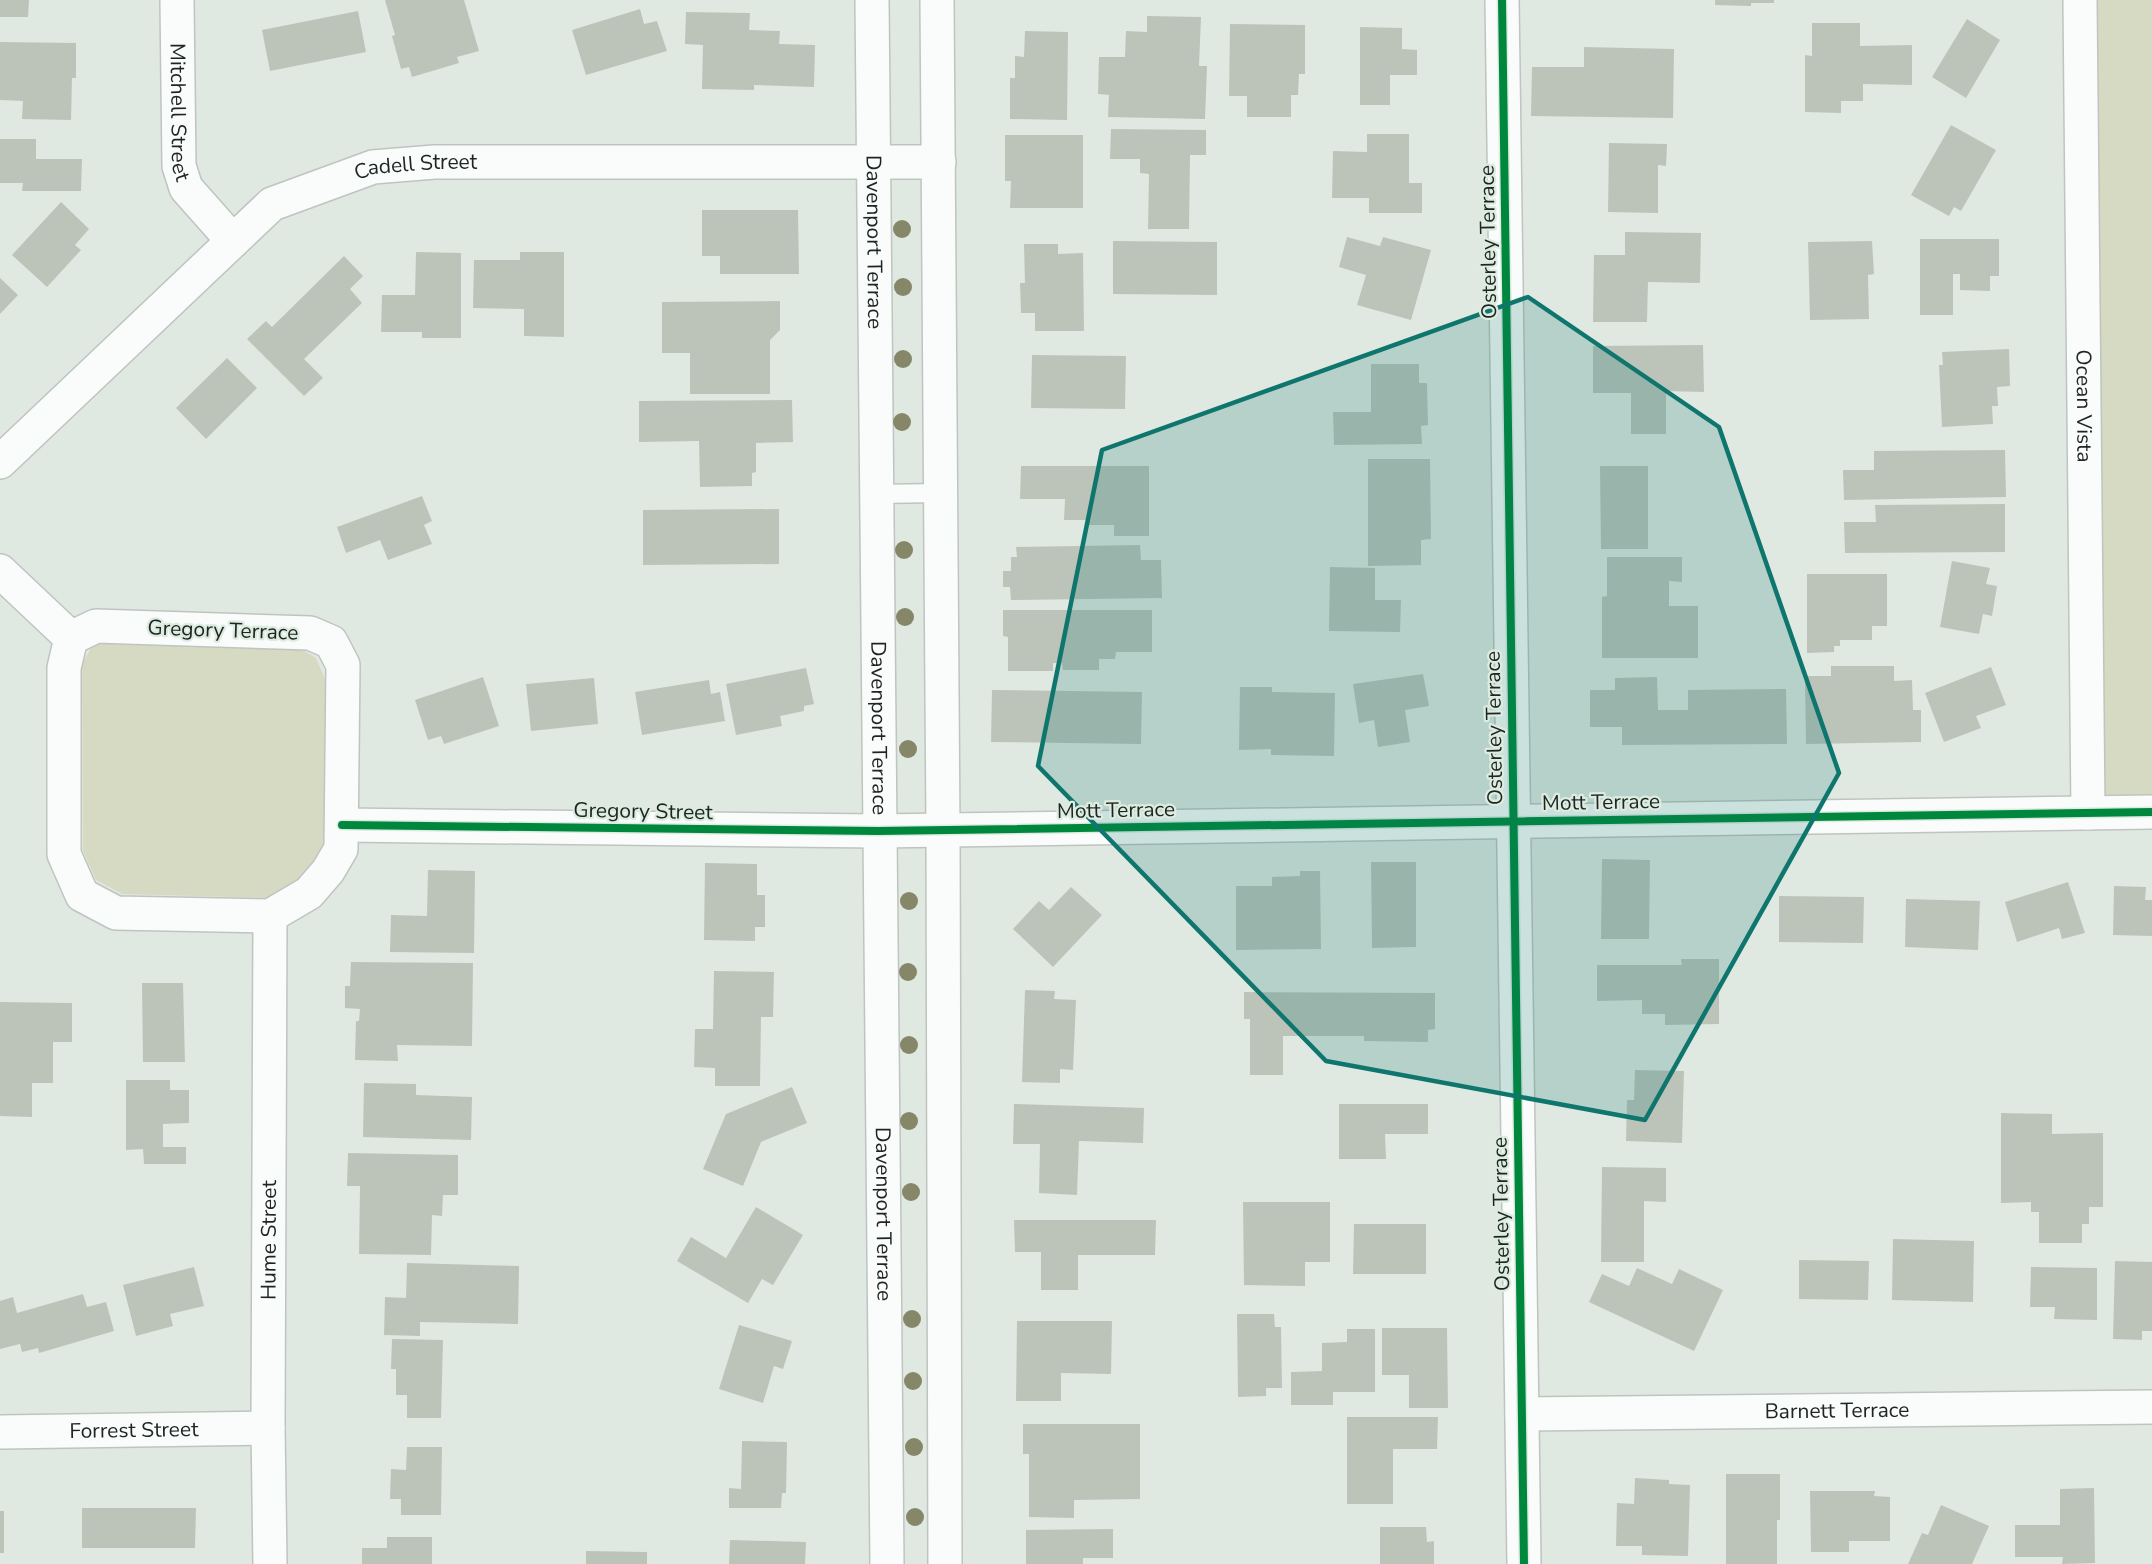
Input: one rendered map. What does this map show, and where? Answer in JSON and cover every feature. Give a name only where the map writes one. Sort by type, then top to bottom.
[{"type":"street","name":"Mitchell Street","points":[[177,0],[178,166],[186,188],[233,242]]},
{"type":"street","name":"Davenport Terrace","points":[[872,0],[878,831],[887,1564]]},
{"type":"street","points":[[937,0],[944,831],[945,1564]]},
{"type":"street","name":"Osterley Terrace","points":[[1502,0],[1524,1564]]},
{"type":"street","name":"Ocean Vista","points":[[2080,0],[2088,813]]},
{"type":"street","name":"Cadell Street","points":[[0,462],[272,204],[373,167],[434,162],[939,162]]},
{"type":"street","points":[[0,571],[72,638],[64,668],[64,854],[82,895],[116,913],[270,916]]},
{"type":"street","name":"Gregory Terrace","points":[[72,638],[96,626],[310,633],[331,642],[343,665],[341,849],[328,871],[309,893],[270,916]]},
{"type":"street","name":"Mott Terrace","points":[[944,831],[2152,812]]},
{"type":"street","name":"Gregory Street","points":[[342,825],[944,831]]},
{"type":"street","name":"Hume Street","points":[[270,916],[268,1428],[270,1564]]},
{"type":"street","name":"Barnett Terrace","points":[[1522,1414],[2152,1407]]},
{"type":"street","name":"Forrest Street","points":[[0,1432],[268,1428]]},
{"type":"lane","points":[[876,494],[940,493]]},
{"type":"highlighted area","points":[[1528,297],[1719,427],[1839,773],[1645,1120],[1326,1061],[1038,766],[1102,450]]},
{"type":"green space","points":[[2089,0],[2152,0],[2152,803],[2095,803]]},
{"type":"green space","points":[[104,642],[294,645],[316,658],[325,679],[325,846],[315,869],[295,885],[265,898],[122,894],[96,880],[83,851],[82,664],[91,648]]},
{"type":"building","points":[[0,0],[29,0],[28,17],[0,17]]},
{"type":"building","points":[[385,0],[464,0],[479,51],[457,57],[459,63],[412,77],[409,67],[401,69],[392,36],[395,35]]},
{"type":"building","points":[[1715,0],[1774,0],[1774,3],[1751,3],[1751,6],[1715,5]]},
{"type":"building","points":[[640,9],[644,24],[657,21],[667,51],[586,75],[572,30]]},
{"type":"building","points":[[358,11],[366,52],[270,71],[262,30]]},
{"type":"building","points":[[686,12],[750,13],[749,30],[780,31],[779,44],[815,45],[814,87],[754,85],[754,90],[702,89],[703,45],[685,44]]},
{"type":"building","points":[[1147,16],[1201,17],[1199,66],[1207,66],[1205,119],[1108,117],[1109,95],[1098,94],[1099,57],[1125,57],[1126,31],[1147,32]]},
{"type":"building","points":[[1967,19],[2000,40],[1966,98],[1932,77]]},
{"type":"building","points":[[1812,23],[1860,23],[1860,46],[1912,45],[1912,85],[1863,84],[1863,101],[1841,101],[1841,113],[1805,112],[1805,55],[1812,56]]},
{"type":"building","points":[[1230,24],[1305,25],[1305,74],[1299,74],[1298,95],[1291,95],[1291,117],[1247,117],[1247,96],[1229,96]]},
{"type":"building","points":[[1360,27],[1402,28],[1402,49],[1417,50],[1417,75],[1390,75],[1390,105],[1360,105]]},
{"type":"building","points":[[1025,31],[1068,32],[1067,120],[1010,119],[1010,78],[1015,78],[1015,56],[1024,57]]},
{"type":"building","points":[[0,42],[76,43],[76,78],[72,78],[71,120],[22,119],[23,101],[0,100]]},
{"type":"building","points":[[1584,47],[1674,49],[1673,118],[1531,116],[1532,67],[1584,67]]},
{"type":"building","points":[[1951,125],[1996,150],[1961,211],[1954,207],[1949,216],[1911,195]]},
{"type":"building","points":[[1111,129],[1206,130],[1206,155],[1190,155],[1189,229],[1148,229],[1149,174],[1140,173],[1140,159],[1110,159]]},
{"type":"building","points":[[1367,134],[1409,134],[1409,183],[1422,183],[1422,213],[1369,213],[1369,198],[1332,198],[1333,151],[1367,152]]},
{"type":"building","points":[[1005,135],[1083,135],[1083,208],[1010,208],[1011,181],[1005,181]]},
{"type":"building","points":[[0,139],[36,139],[36,159],[82,159],[81,191],[22,191],[23,183],[0,183]]},
{"type":"building","points":[[1609,143],[1667,144],[1666,166],[1658,165],[1658,213],[1608,212]]},
{"type":"building","points":[[61,202],[89,229],[75,245],[81,250],[47,287],[12,255]]},
{"type":"building","points":[[702,210],[798,210],[799,274],[720,274],[720,256],[702,256]]},
{"type":"building","points":[[1625,232],[1701,233],[1700,283],[1648,282],[1647,322],[1593,322],[1594,255],[1625,255]]},
{"type":"building","points":[[1347,237],[1380,246],[1383,237],[1431,250],[1411,320],[1357,305],[1366,275],[1339,267]]},
{"type":"building","points":[[1920,239],[1999,239],[1999,276],[1990,276],[1990,291],[1960,290],[1960,274],[1953,274],[1953,315],[1920,315]]},
{"type":"building","points":[[1113,241],[1217,242],[1217,295],[1113,294]]},
{"type":"building","points":[[1872,241],[1874,274],[1868,275],[1869,319],[1810,320],[1808,242]]},
{"type":"building","points":[[1024,244],[1058,244],[1058,254],[1083,253],[1084,331],[1035,331],[1035,313],[1021,313],[1020,283],[1025,283]]},
{"type":"building","points":[[416,252],[461,253],[461,338],[422,338],[422,332],[381,332],[382,295],[415,295]]},
{"type":"building","points":[[520,252],[564,252],[564,337],[524,336],[524,309],[473,308],[474,260],[520,260]]},
{"type":"building","points":[[344,256],[363,276],[350,289],[362,303],[304,359],[323,378],[304,396],[247,339],[266,321],[272,327]]},
{"type":"building","points":[[0,278],[18,295],[0,314]]},
{"type":"building","points":[[780,301],[780,330],[770,340],[770,394],[690,394],[690,353],[662,353],[662,302]]},
{"type":"building","points":[[1703,345],[1704,392],[1666,391],[1666,434],[1631,434],[1631,393],[1593,393],[1593,346]]},
{"type":"building","points":[[2009,349],[2010,386],[1997,387],[1998,406],[1992,406],[1993,424],[1942,427],[1939,365],[1943,365],[1942,352]]},
{"type":"building","points":[[1032,355],[1126,356],[1125,409],[1031,408]]},
{"type":"building","points":[[227,358],[257,388],[206,439],[176,408]]},
{"type":"building","points":[[1371,364],[1419,364],[1419,383],[1427,383],[1428,425],[1421,426],[1422,444],[1334,445],[1333,412],[1371,412]]},
{"type":"building","points":[[792,400],[793,442],[756,443],[756,472],[752,473],[752,486],[700,487],[699,441],[639,442],[639,401]]},
{"type":"building","points":[[2005,450],[2006,497],[1844,500],[1843,470],[1874,470],[1874,451]]},
{"type":"building","points":[[1368,459],[1430,459],[1431,539],[1421,540],[1421,565],[1368,566]]},
{"type":"building","points":[[1021,466],[1149,466],[1149,536],[1114,536],[1114,525],[1087,525],[1087,520],[1064,520],[1065,499],[1020,499]]},
{"type":"building","points":[[1600,466],[1648,466],[1648,549],[1601,549]]},
{"type":"building","points":[[422,496],[432,521],[424,525],[432,544],[388,560],[380,540],[346,553],[337,527]]},
{"type":"building","points":[[2005,504],[2005,552],[1845,553],[1844,522],[1876,522],[1875,505]]},
{"type":"building","points":[[779,509],[779,564],[643,565],[643,510]]},
{"type":"building","points":[[1140,545],[1141,560],[1161,560],[1162,598],[1011,600],[1010,587],[1003,587],[1003,571],[1011,571],[1011,557],[1017,557],[1016,547]]},
{"type":"building","points":[[1607,557],[1682,557],[1682,582],[1669,581],[1669,606],[1698,606],[1698,658],[1602,658],[1602,597],[1607,596]]},
{"type":"building","points":[[1952,561],[1990,568],[1986,584],[1997,586],[1992,616],[1983,614],[1979,634],[1940,627]]},
{"type":"building","points":[[1330,567],[1375,568],[1375,600],[1401,600],[1400,632],[1329,631]]},
{"type":"building","points":[[1807,574],[1887,574],[1887,626],[1872,626],[1872,640],[1840,640],[1840,646],[1834,646],[1834,652],[1807,653]]},
{"type":"building","points":[[1003,610],[1152,610],[1152,652],[1116,652],[1115,659],[1099,659],[1099,670],[1063,670],[1062,663],[1053,663],[1053,671],[1008,671],[1008,637],[1003,636]]},
{"type":"building","points":[[1831,666],[1894,666],[1894,681],[1912,680],[1913,710],[1921,710],[1921,742],[1806,744],[1805,676],[1831,676]]},
{"type":"building","points":[[1991,667],[2006,705],[1976,716],[1981,728],[1944,742],[1925,693]]},
{"type":"building","points":[[806,668],[814,704],[804,706],[804,711],[780,716],[782,726],[736,735],[726,684]]},
{"type":"building","points":[[1423,674],[1429,706],[1405,710],[1410,742],[1378,747],[1374,720],[1359,723],[1353,684]]},
{"type":"building","points":[[483,677],[499,726],[444,744],[441,736],[428,740],[415,700]]},
{"type":"building","points":[[1657,677],[1658,710],[1688,710],[1688,690],[1786,689],[1787,744],[1622,745],[1622,727],[1590,727],[1590,690],[1615,690],[1615,678]]},
{"type":"building","points":[[594,678],[598,724],[531,731],[526,684]]},
{"type":"building","points":[[709,680],[711,694],[720,692],[725,721],[642,735],[635,692]]},
{"type":"building","points":[[1240,687],[1272,687],[1272,692],[1335,693],[1334,756],[1271,755],[1271,749],[1239,750]]},
{"type":"building","points":[[992,690],[1142,692],[1141,744],[991,742]]},
{"type":"building","points":[[1602,859],[1650,860],[1649,939],[1601,939]]},
{"type":"building","points":[[1371,862],[1416,862],[1416,947],[1372,948]]},
{"type":"building","points":[[705,863],[757,864],[757,895],[765,895],[765,927],[755,927],[755,941],[704,940]]},
{"type":"building","points":[[428,870],[475,871],[474,953],[390,952],[391,915],[427,916]]},
{"type":"building","points":[[1300,871],[1320,871],[1321,949],[1236,950],[1236,886],[1272,886],[1272,877],[1300,876]]},
{"type":"building","points":[[2068,882],[2085,933],[2062,939],[2059,928],[2017,942],[2005,902]]},
{"type":"building","points":[[2114,886],[2146,887],[2145,900],[2152,900],[2152,936],[2113,935]]},
{"type":"building","points":[[1071,887],[1102,915],[1053,967],[1013,929],[1039,901],[1049,910]]},
{"type":"building","points":[[1779,896],[1864,897],[1863,943],[1779,942]]},
{"type":"building","points":[[1906,899],[1980,901],[1978,950],[1905,947]]},
{"type":"building","points":[[1681,959],[1719,959],[1719,1024],[1665,1025],[1665,1014],[1642,1014],[1642,1000],[1597,1001],[1597,965],[1682,965]]},
{"type":"building","points":[[351,962],[473,963],[472,1046],[397,1045],[398,1061],[355,1060],[356,1021],[359,1021],[360,1009],[345,1008],[345,986],[350,986]]},
{"type":"building","points":[[714,971],[774,972],[773,1017],[761,1017],[760,1086],[715,1086],[715,1068],[694,1067],[695,1029],[713,1029]]},
{"type":"building","points":[[142,983],[183,983],[185,1062],[143,1062]]},
{"type":"building","points":[[1025,990],[1055,991],[1054,999],[1076,1000],[1073,1070],[1060,1069],[1060,1083],[1022,1082]]},
{"type":"building","points":[[1244,992],[1435,993],[1435,1029],[1428,1030],[1428,1042],[1364,1041],[1364,1036],[1283,1036],[1283,1075],[1250,1075],[1250,1019],[1244,1019]]},
{"type":"building","points":[[0,1002],[72,1003],[72,1042],[53,1042],[53,1083],[32,1083],[32,1117],[0,1116]]},
{"type":"building","points":[[1635,1070],[1684,1071],[1682,1143],[1626,1141],[1627,1100],[1634,1100]]},
{"type":"building","points":[[126,1080],[170,1080],[170,1090],[189,1090],[189,1123],[163,1124],[163,1147],[186,1147],[186,1164],[144,1164],[143,1149],[126,1150]]},
{"type":"building","points":[[364,1083],[416,1084],[416,1095],[472,1097],[471,1140],[363,1137]]},
{"type":"building","points":[[792,1087],[807,1123],[761,1142],[743,1186],[703,1169],[726,1114]]},
{"type":"building","points":[[1014,1104],[1144,1108],[1143,1143],[1079,1141],[1077,1195],[1039,1193],[1040,1144],[1013,1144]]},
{"type":"building","points":[[1339,1104],[1428,1104],[1428,1134],[1385,1134],[1386,1159],[1339,1159]]},
{"type":"building","points":[[2001,1113],[2052,1114],[2052,1134],[2103,1133],[2103,1207],[2089,1207],[2089,1224],[2082,1224],[2082,1243],[2039,1243],[2039,1212],[2031,1212],[2031,1202],[2001,1203]]},
{"type":"building","points":[[348,1153],[458,1155],[458,1195],[443,1195],[442,1216],[432,1215],[431,1255],[359,1254],[360,1186],[347,1186]]},
{"type":"building","points":[[1602,1167],[1666,1168],[1666,1202],[1644,1201],[1644,1262],[1601,1262]]},
{"type":"building","points":[[1243,1202],[1330,1202],[1330,1262],[1305,1262],[1305,1286],[1244,1285]]},
{"type":"building","points":[[756,1207],[803,1235],[773,1285],[762,1279],[748,1303],[677,1261],[691,1237],[726,1258]]},
{"type":"building","points":[[1014,1220],[1156,1220],[1155,1255],[1078,1255],[1078,1290],[1041,1290],[1041,1252],[1015,1252]]},
{"type":"building","points":[[1354,1224],[1426,1224],[1426,1274],[1353,1274]]},
{"type":"building","points":[[1893,1239],[1974,1241],[1973,1302],[1892,1300]]},
{"type":"building","points":[[1799,1260],[1869,1261],[1868,1300],[1799,1299]]},
{"type":"building","points":[[2115,1261],[2152,1262],[2152,1331],[2142,1331],[2142,1340],[2113,1339]]},
{"type":"building","points":[[407,1263],[519,1266],[518,1324],[420,1322],[420,1336],[384,1335],[385,1297],[406,1298]]},
{"type":"building","points":[[194,1267],[204,1306],[170,1314],[173,1326],[136,1336],[123,1285]]},
{"type":"building","points":[[2031,1267],[2097,1268],[2097,1320],[2054,1319],[2055,1307],[2030,1307]]},
{"type":"building","points":[[1637,1268],[1672,1284],[1679,1269],[1723,1290],[1694,1351],[1589,1302],[1602,1274],[1629,1286]]},
{"type":"building","points":[[83,1294],[87,1307],[106,1302],[114,1331],[39,1353],[38,1348],[22,1352],[20,1344],[0,1349],[0,1301],[13,1297],[17,1313]]},
{"type":"building","points":[[1237,1314],[1274,1314],[1275,1327],[1281,1327],[1282,1388],[1266,1388],[1266,1396],[1238,1397]]},
{"type":"building","points":[[1017,1321],[1112,1321],[1111,1374],[1061,1373],[1061,1401],[1016,1401]]},
{"type":"building","points":[[739,1325],[792,1341],[783,1369],[774,1366],[763,1403],[719,1389]]},
{"type":"building","points":[[1382,1328],[1447,1328],[1448,1408],[1409,1408],[1409,1375],[1382,1375]]},
{"type":"building","points":[[1347,1329],[1375,1329],[1375,1392],[1333,1392],[1333,1405],[1291,1405],[1291,1372],[1322,1371],[1322,1343],[1347,1342]]},
{"type":"building","points":[[392,1339],[443,1340],[441,1418],[407,1418],[407,1395],[396,1395],[396,1369],[391,1369]]},
{"type":"building","points":[[1347,1417],[1438,1417],[1437,1449],[1393,1449],[1393,1504],[1347,1504]]},
{"type":"building","points":[[1023,1424],[1140,1424],[1140,1499],[1074,1500],[1074,1518],[1029,1517],[1029,1454],[1023,1454]]},
{"type":"building","points":[[742,1441],[787,1442],[786,1493],[782,1493],[781,1508],[729,1508],[729,1488],[741,1489]]},
{"type":"building","points":[[407,1447],[442,1447],[441,1515],[401,1515],[401,1499],[390,1499],[391,1469],[406,1470]]},
{"type":"building","points":[[1726,1474],[1780,1474],[1777,1564],[1726,1564]]},
{"type":"building","points":[[1635,1478],[1669,1480],[1669,1484],[1690,1485],[1688,1556],[1642,1555],[1642,1546],[1616,1546],[1617,1503],[1634,1504]]},
{"type":"building","points":[[2094,1488],[2095,1563],[2062,1564],[2063,1557],[2015,1557],[2015,1525],[2060,1525],[2060,1489]]},
{"type":"building","points":[[1810,1491],[1875,1491],[1874,1496],[1890,1497],[1890,1541],[1849,1541],[1849,1552],[1811,1552]]},
{"type":"building","points":[[1941,1505],[1989,1526],[1972,1564],[1908,1564],[1922,1533],[1928,1535]]},
{"type":"building","points":[[82,1508],[196,1508],[195,1548],[82,1548]]},
{"type":"building","points":[[0,1511],[4,1511],[4,1553],[0,1553]]},
{"type":"building","points":[[1380,1527],[1426,1527],[1427,1542],[1434,1541],[1434,1564],[1380,1564]]},
{"type":"building","points":[[1113,1529],[1113,1558],[1083,1558],[1083,1564],[1026,1564],[1026,1530]]},
{"type":"building","points":[[387,1537],[432,1537],[432,1564],[362,1564],[362,1548],[387,1548]]},
{"type":"building","points":[[730,1540],[806,1542],[805,1564],[729,1564]]},
{"type":"building","points":[[586,1551],[647,1552],[647,1564],[586,1564]]},
{"type":"cycle path","points":[[1502,0],[1524,1564]]},
{"type":"cycle path","points":[[342,825],[878,831],[2152,812]]}]
